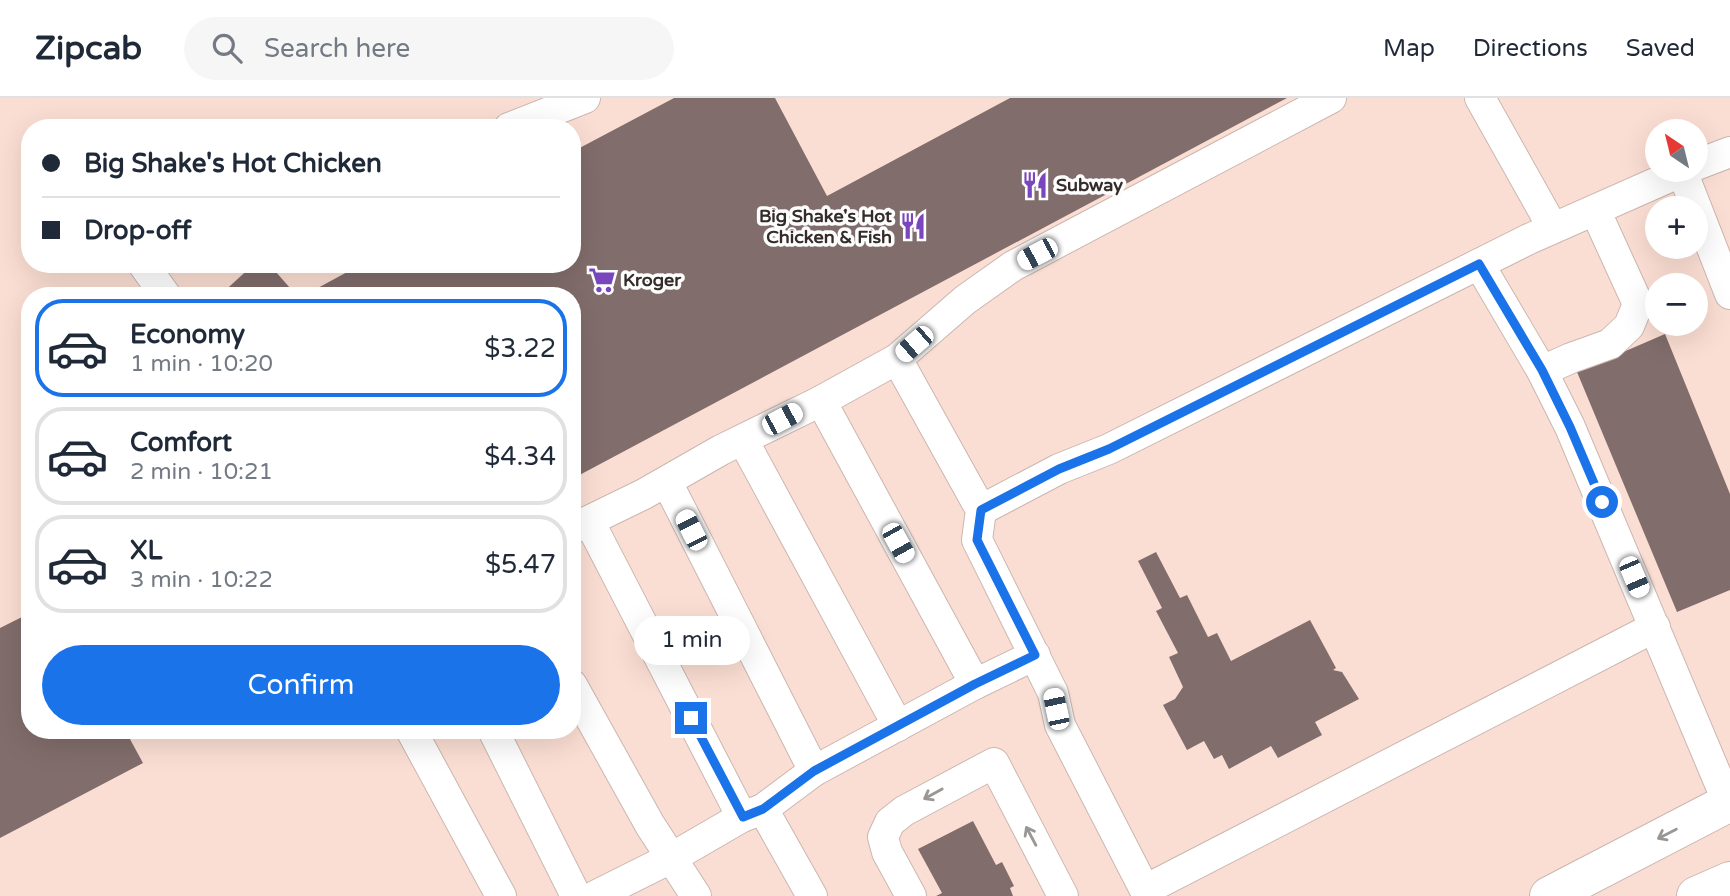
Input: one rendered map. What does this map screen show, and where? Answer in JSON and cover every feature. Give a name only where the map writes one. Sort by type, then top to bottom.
[{"type":"highway","points":[[1549,896],[1729,802]]},
{"type":"highway","points":[[1696,896],[1730,881]]},
{"type":"lane","points":[[532,119],[586,98]]},
{"type":"lane","points":[[811,896],[753,813],[581,525],[897,359],[965,300],[1013,266],[1331,98]]},
{"type":"lane","points":[[1480,98],[1553,228]]},
{"type":"lane","points":[[1708,161],[1730,152]]},
{"type":"lane","points":[[981,510],[1059,469],[1109,449],[1553,228],[1658,182]]},
{"type":"lane","points":[[1692,182],[1730,294]]},
{"type":"lane","points":[[1542,370],[1610,344],[1629,326],[1638,304],[1595,209]]},
{"type":"lane","points":[[1479,264],[1542,370],[1570,427],[1729,802]]},
{"type":"lane","points":[[897,359],[981,510],[977,540],[1053,693],[1060,725],[1147,893],[1655,627]]},
{"type":"lane","points":[[821,401],[975,684]]},
{"type":"lane","points":[[743,440],[898,726]]},
{"type":"lane","points":[[667,482],[814,771]]},
{"type":"lane","points":[[595,896],[753,813],[814,771],[975,684],[1035,655]]},
{"type":"lane","points":[[581,701],[650,825],[673,857],[695,896]]},
{"type":"lane","points":[[416,739],[501,896]]},
{"type":"lane","points":[[498,739],[576,896]]},
{"type":"lane","points":[[911,896],[887,852],[883,837],[890,822],[904,811],[994,763],[1063,896]]},
{"type":"shaded area","points":[[0,98],[1730,98],[1730,896],[0,896]]},
{"type":"building","name":"Kroger","points":[[674,98],[775,98],[827,196],[1010,98],[1287,98],[581,474],[581,287],[320,287],[345,273],[581,273],[581,147]]},
{"type":"building","points":[[244,273],[277,273],[289,287],[229,287]]},
{"type":"building","points":[[1666,336],[1730,494],[1730,590],[1677,612],[1577,372]]},
{"type":"building","points":[[1156,552],[1180,598],[1187,595],[1208,637],[1217,633],[1231,661],[1310,620],[1336,668],[1333,670],[1342,672],[1359,699],[1315,722],[1322,735],[1278,758],[1271,746],[1229,769],[1222,755],[1214,759],[1204,741],[1187,750],[1163,705],[1175,699],[1183,687],[1169,657],[1178,653],[1156,611],[1162,608],[1138,561]]},
{"type":"building","points":[[21,618],[21,739],[130,739],[143,763],[0,838],[0,628]]},
{"type":"building","points":[[973,821],[996,865],[1002,862],[1014,886],[1010,888],[1013,896],[936,896],[942,893],[918,849]]},
{"type":"place","name":"Subway","points":[[1035,185]]},
{"type":"place","name":"Big Shake's Hot Chicken & Fish","points":[[913,226]]},
{"type":"place","name":"Kroger","points":[[602,280]]},
{"type":"route","points":[[691,718],[743,817],[763,809],[814,771],[975,684],[1035,655],[977,540],[981,510],[1059,469],[1109,449],[1479,264],[1542,370],[1602,502]]}]
